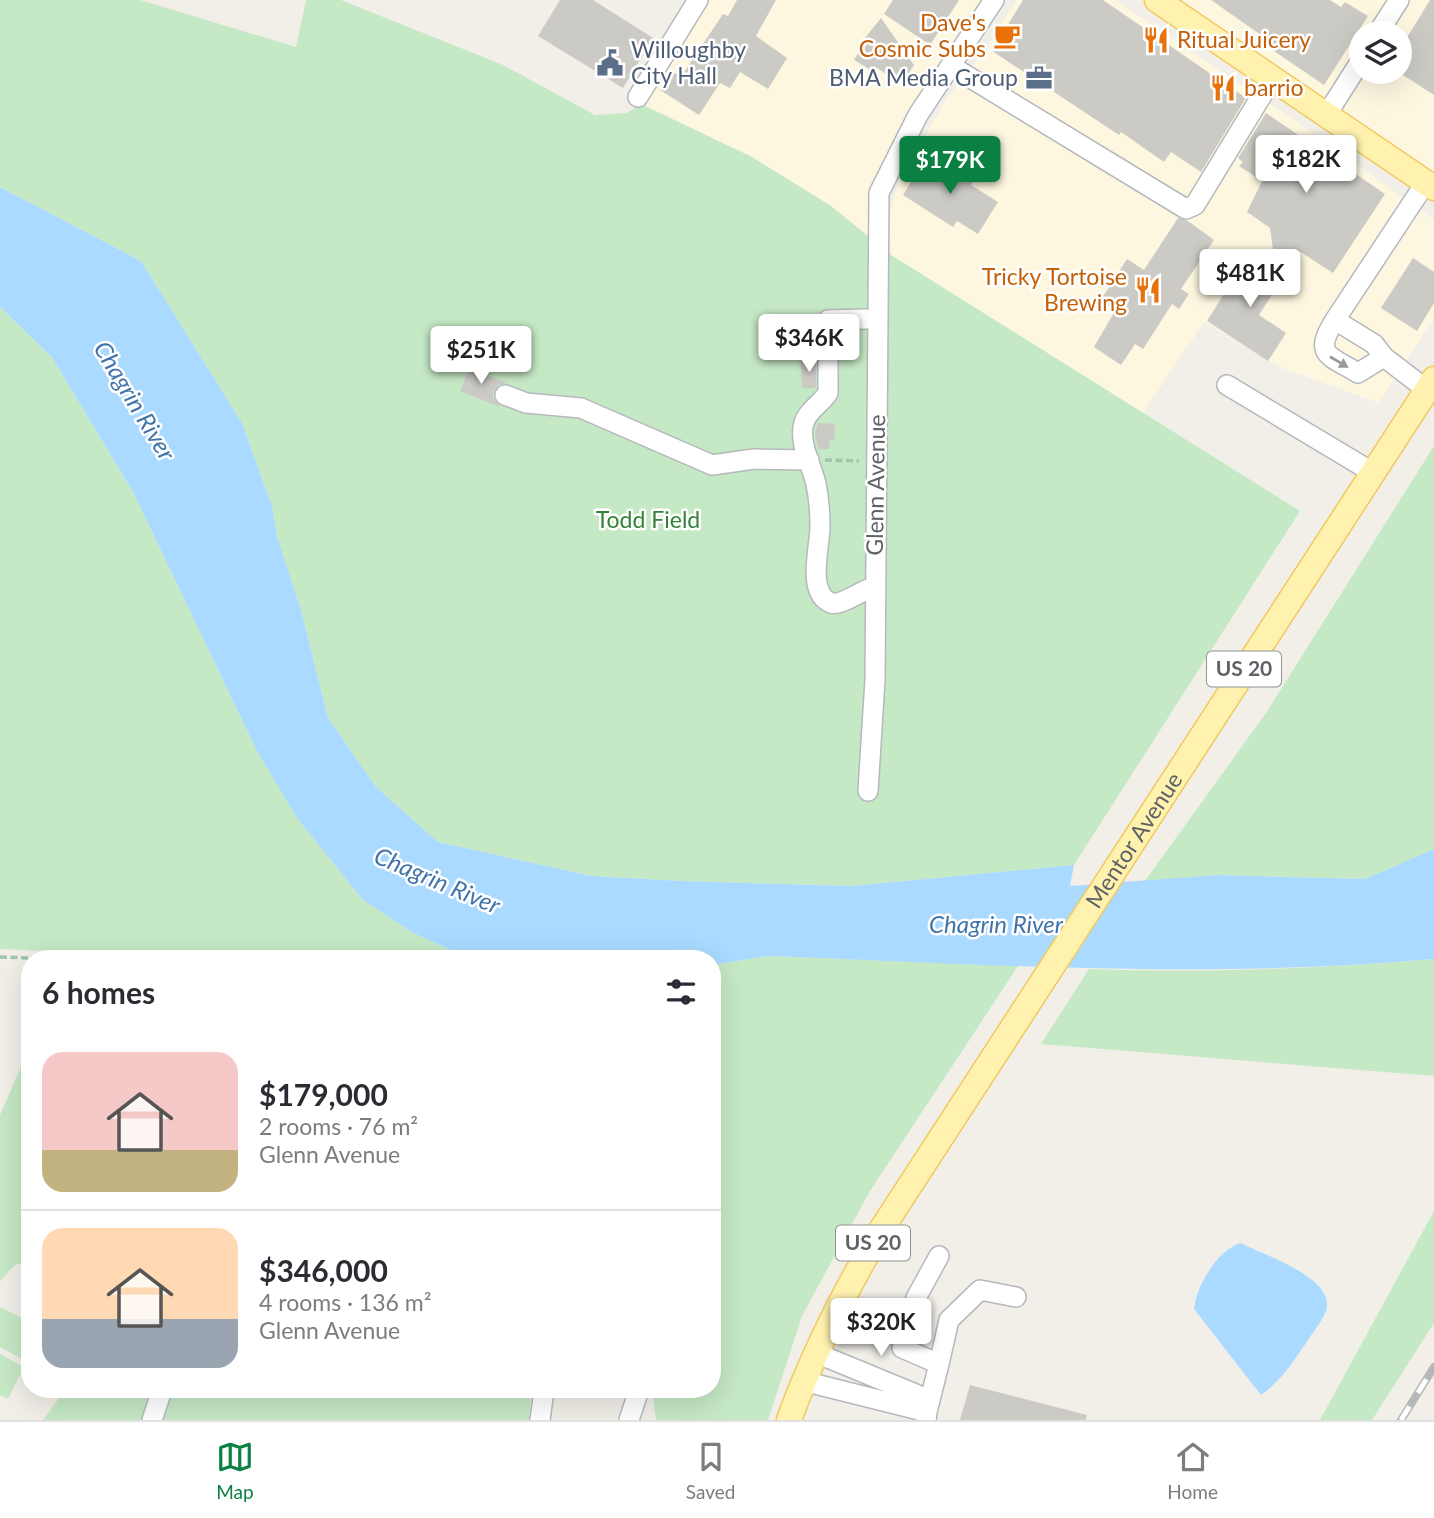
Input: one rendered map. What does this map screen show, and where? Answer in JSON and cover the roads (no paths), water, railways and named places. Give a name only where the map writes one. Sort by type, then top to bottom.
[{"type":"main road","points":[[1157,0],[1430,185]]},
{"type":"main road","name":"Mentor Avenue","points":[[789,1420],[816,1353],[881,1230],[1431,384]]},
{"type":"street","points":[[638,97],[698,0]]},
{"type":"street","name":"Glenn Avenue","points":[[868,791],[875,680],[879,193],[918,115],[994,0]]},
{"type":"street","points":[[1386,21],[1399,0]]},
{"type":"street","points":[[951,66],[1186,209],[1195,205],[1273,77]]},
{"type":"street","points":[[1327,114],[1349,79]]},
{"type":"street","points":[[1384,357],[1358,373],[1327,355],[1322,346],[1335,320],[1430,185]]},
{"type":"street","points":[[866,319],[828,320],[828,393],[807,414],[802,436],[820,510],[817,586],[825,599],[833,604],[841,603],[859,591],[874,587]]},
{"type":"street","points":[[1335,320],[1374,345],[1384,357],[1431,384]]},
{"type":"street","points":[[1227,385],[1372,472]]},
{"type":"street","points":[[505,395],[526,403],[581,408],[652,436],[712,465],[754,459],[809,460]]},
{"type":"street","points":[[939,1256],[916,1298],[902,1348],[939,1364]]},
{"type":"street","points":[[928,1411],[949,1320],[980,1290],[1016,1297]]},
{"type":"street","points":[[816,1353],[928,1411]]},
{"type":"street","points":[[803,1381],[928,1411]]},
{"type":"street","points":[[152,1420],[159,1398]]},
{"type":"street","points":[[540,1420],[543,1398]]},
{"type":"street","points":[[629,1420],[636,1398]]},
{"type":"water","name":"Chagrin River","points":[[0,187],[141,261],[242,423],[272,506],[277,536],[301,610],[328,718],[376,787],[438,842],[592,876],[851,886],[1074,865],[1070,886],[1217,875],[1365,879],[1434,849],[1434,959],[1351,965],[1185,969],[1019,966],[769,956],[721,964],[721,950],[451,950],[413,933],[363,900],[297,818],[257,751],[133,492],[51,356],[0,307]]},
{"type":"water","points":[[1240,1243],[1309,1278],[1320,1288],[1326,1299],[1326,1311],[1317,1327],[1286,1371],[1261,1395],[1194,1309],[1199,1290],[1209,1270],[1231,1247]]},
{"type":"railway","points":[[1401,1420],[1434,1367]]},
{"type":"place","name":"Dave's Cosmic Subs","points":[[1007,36]]},
{"type":"place","name":"Ritual Juicery","points":[[1156,40]]},
{"type":"place","name":"Willoughby City Hall","points":[[610,63]]},
{"type":"place","name":"BMA Media Group","points":[[1039,78]]},
{"type":"place","name":"barrio","points":[[1223,88]]},
{"type":"place","name":"Tricky Tortoise Brewing","points":[[1148,290]]},
{"type":"park label","name":"Todd Field","points":[[648,520]]}]
